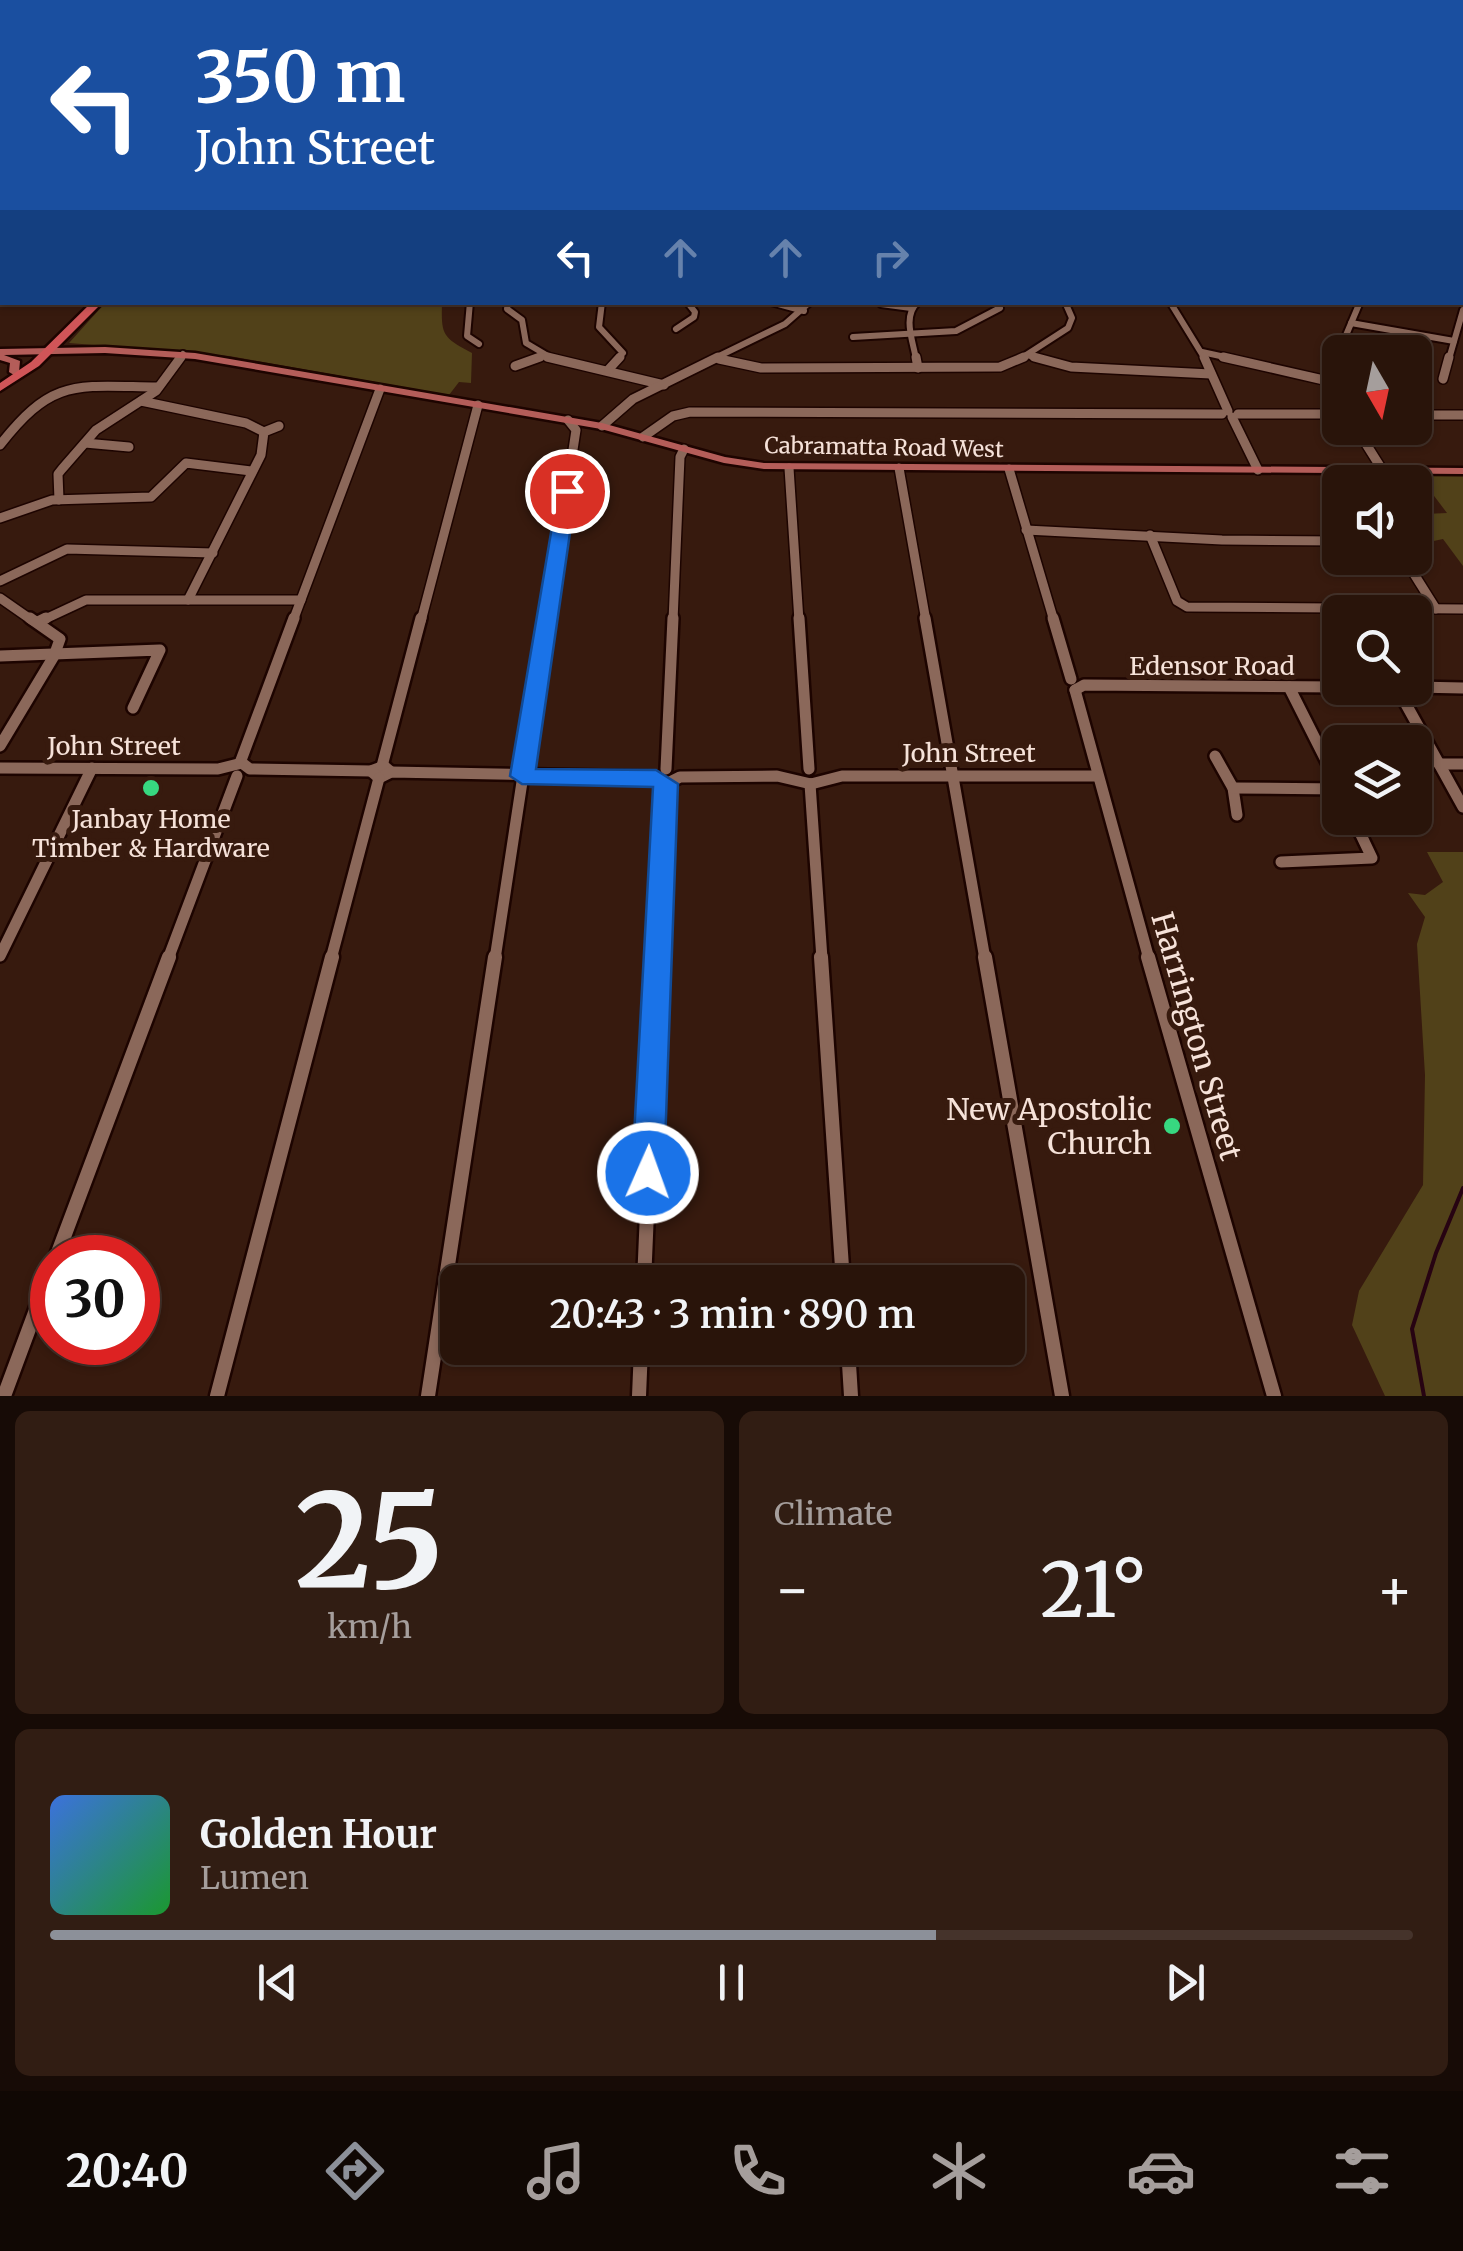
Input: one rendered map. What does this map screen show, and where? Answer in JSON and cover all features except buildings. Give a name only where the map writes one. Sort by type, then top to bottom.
[{"type":"highway","points":[[0,384],[43,350],[83,305]]},
{"type":"highway","points":[[0,384],[65,335],[95,305]]},
{"type":"main road","points":[[65,335],[63,346],[88,350]]},
{"type":"main road","points":[[1,354],[28,348],[43,350]]},
{"type":"main road","name":"Cabramatta Road West","points":[[43,350],[181,356]]},
{"type":"main road","name":"Cabramatta Road West","points":[[1,354],[88,350],[181,356],[478,405],[572,425],[596,425],[736,462],[789,468],[1322,470]]},
{"type":"main road","points":[[1,354],[15,360],[14,372]]},
{"type":"main road","name":"Cabramatta Road West","points":[[1432,471],[1463,471]]},
{"type":"street","points":[[470,305],[467,336],[479,344]]},
{"type":"street","points":[[508,305],[507,309],[523,323],[526,343],[542,356],[640,375],[664,386]]},
{"type":"street","points":[[602,305],[599,327],[623,353],[609,370]]},
{"type":"street","points":[[676,329],[694,318],[689,305]]},
{"type":"street","points":[[914,305],[912,334],[918,368]]},
{"type":"street","points":[[719,359],[752,368],[991,368],[1027,356],[1068,328],[1072,318],[1066,305]]},
{"type":"street","points":[[1172,305],[1202,352],[1258,470]]},
{"type":"street","points":[[1346,335],[1359,305]]},
{"type":"street","points":[[596,425],[633,400],[719,359],[807,307]]},
{"type":"street","points":[[853,337],[963,330],[1000,308]]},
{"type":"street","points":[[1443,379],[1463,310]]},
{"type":"street","points":[[1351,323],[1454,340]]},
{"type":"street","points":[[1202,352],[1322,380]]},
{"type":"street","points":[[59,500],[58,474],[96,430],[156,388],[181,356]]},
{"type":"street","points":[[514,366],[542,356]]},
{"type":"street","points":[[1027,356],[1072,367],[1211,374]]},
{"type":"street","points":[[0,445],[31,406],[47,397],[77,390],[156,388]]},
{"type":"street","points":[[65,1235],[380,388]]},
{"type":"street","points":[[140,400],[246,423],[264,432],[279,426]]},
{"type":"street","points":[[217,1396],[478,405]]},
{"type":"street","points":[[643,437],[673,416],[690,412],[1322,414]]},
{"type":"street","points":[[1432,414],[1463,415]]},
{"type":"street","points":[[428,1396],[572,425]]},
{"type":"street","points":[[188,600],[261,455],[264,432]]},
{"type":"street","points":[[85,443],[128,448]]},
{"type":"street","points":[[645,1265],[662,777],[680,457],[684,449]]},
{"type":"street","points":[[0,518],[59,500],[151,496],[186,463],[251,471]]},
{"type":"street","points":[[789,468],[843,1265]]},
{"type":"street","points":[[899,468],[1062,1396]]},
{"type":"street","name":"Harrington Street","points":[[1009,468],[1077,685],[1096,776],[1274,1396]]},
{"type":"street","points":[[1026,530],[1322,540]]},
{"type":"street","points":[[1150,535],[1177,600],[1187,607],[1463,609]]},
{"type":"street","points":[[0,580],[67,549],[214,553]]},
{"type":"street","points":[[1415,575],[1436,609]]},
{"type":"street","points":[[0,598],[60,639],[54,656],[0,746]]},
{"type":"street","points":[[38,622],[86,600],[301,600]]},
{"type":"street","points":[[0,656],[160,650],[133,708]]},
{"type":"street","name":"Edensor Road","points":[[1077,685],[1322,687]]},
{"type":"street","points":[[1290,686],[1322,752]]},
{"type":"street","points":[[1432,687],[1463,688]]},
{"type":"street","points":[[1406,705],[1463,807]]},
{"type":"street","points":[[1214,756],[1233,788],[1237,814]]},
{"type":"street","points":[[1439,764],[1463,764]]},
{"type":"street","name":"John Street","points":[[0,768],[522,776],[1096,776]]},
{"type":"street","points":[[0,956],[92,768]]},
{"type":"street","points":[[1233,788],[1322,789]]},
{"type":"street","points":[[1280,862],[1372,858],[1361,835]]},
{"type":"street","points":[[4,1396],[30,1326]]},
{"type":"street","points":[[639,1396],[640,1365]]},
{"type":"street","points":[[849,1365],[851,1396]]},
{"type":"shaded area","points":[[103,305],[442,305],[446,334],[472,353],[471,383],[459,382],[449,395],[229,356],[69,343]]},
{"type":"shaded area","points":[[1432,476],[1463,476],[1463,566],[1443,539],[1432,541],[1432,514],[1447,513],[1432,493]]},
{"type":"shaded area","points":[[1427,852],[1463,852],[1463,1396],[1385,1396],[1352,1325],[1359,1291],[1423,1185],[1425,1075],[1417,944],[1425,917],[1408,893],[1425,895],[1443,882]]},
{"type":"waterway","points":[[1424,1396],[1412,1329],[1436,1253],[1463,1188]]},
{"type":"place","name":"Janbay Home Timber & Hardware","points":[[151,788]]},
{"type":"place","name":"New Apostolic Church","points":[[1172,1126]]},
{"type":"route","points":[[567,491],[522,776],[656,777],[666,784],[648,1173]]}]
